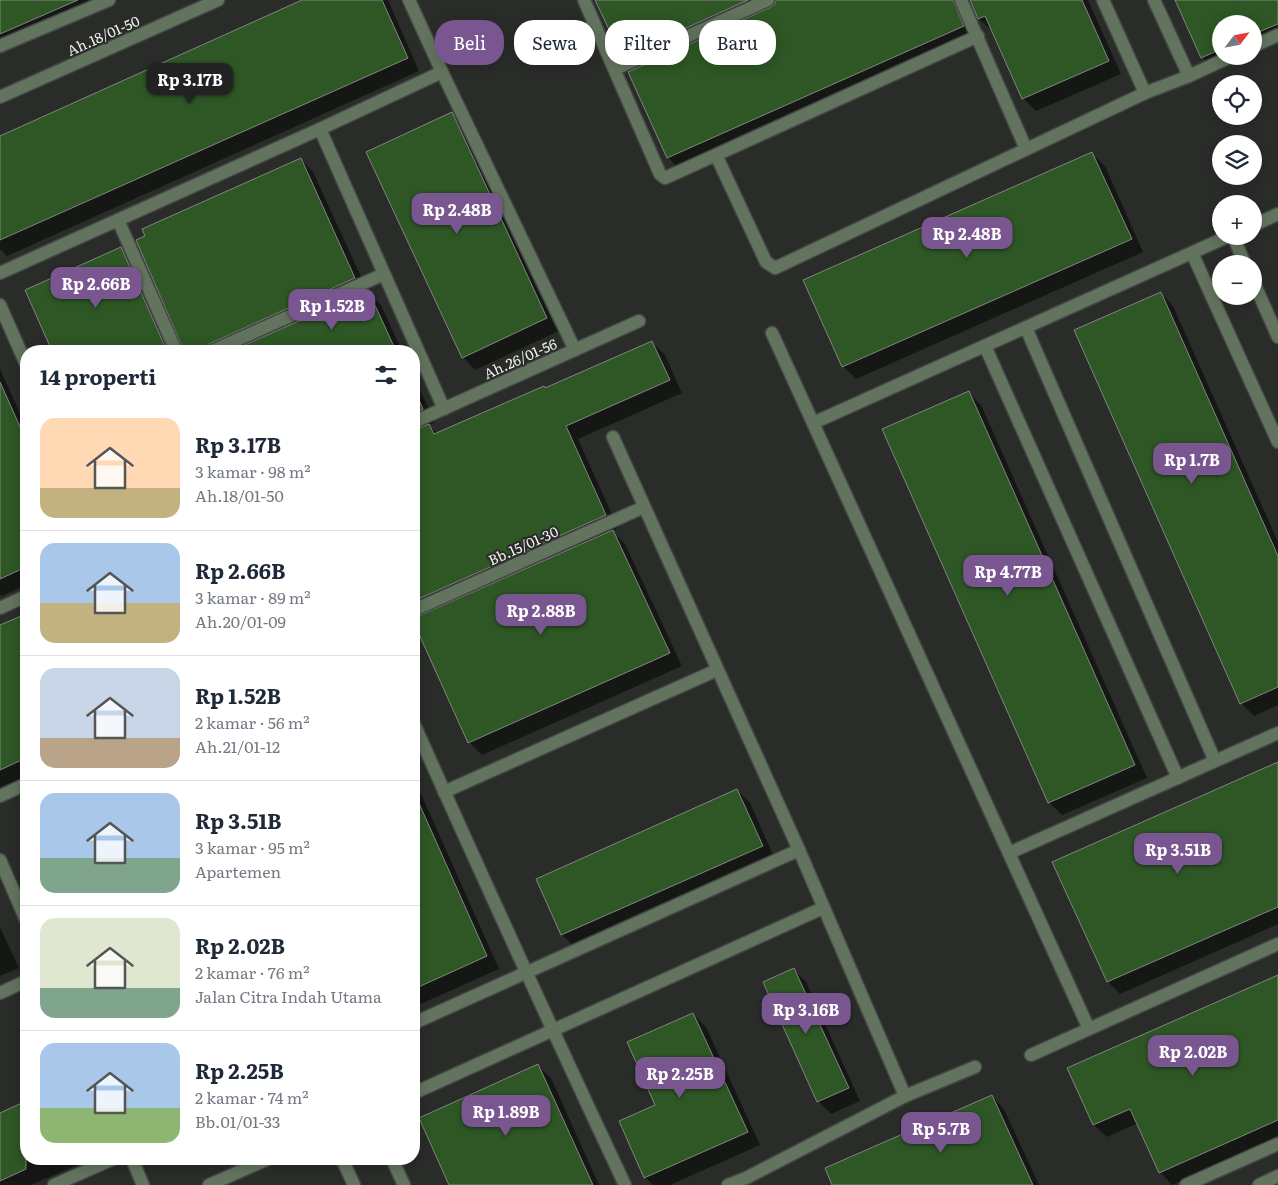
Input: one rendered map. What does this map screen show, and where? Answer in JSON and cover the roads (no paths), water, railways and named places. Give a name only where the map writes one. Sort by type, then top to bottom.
[{"type":"street","points":[[0,46],[109,0]]},
{"type":"street","name":"Ah.18/01-50","points":[[0,97],[218,0]]},
{"type":"street","points":[[410,0],[442,72],[575,350]]},
{"type":"street","points":[[584,0],[660,174],[665,178],[978,36]]},
{"type":"street","points":[[615,69],[768,0]]},
{"type":"street","points":[[961,0],[1026,149]]},
{"type":"street","points":[[1103,0],[1144,93]]},
{"type":"street","points":[[1154,0],[1189,76]]},
{"type":"street","points":[[1262,42],[1278,35]]},
{"type":"street","points":[[716,155],[766,262],[775,268],[1144,93],[1213,65]]},
{"type":"street","points":[[0,273],[320,130],[442,72]]},
{"type":"street","points":[[320,130],[416,345]]},
{"type":"street","points":[[1262,221],[1278,214]]},
{"type":"street","points":[[118,220],[173,345]]},
{"type":"street","points":[[813,423],[1212,244]]},
{"type":"street","points":[[1192,253],[1278,442]]},
{"type":"street","points":[[225,345],[384,274]]},
{"type":"street","points":[[1262,301],[1278,337]]},
{"type":"street","points":[[0,305],[20,350]]},
{"type":"street","name":"Ah.26/01-56","points":[[420,419],[639,321]]},
{"type":"street","points":[[1026,328],[1215,761]]},
{"type":"street","points":[[772,333],[1089,1029]]},
{"type":"street","points":[[985,346],[1178,778]]},
{"type":"street","points":[[420,355],[444,409]]},
{"type":"street","points":[[613,437],[716,670],[799,850],[905,1096]]},
{"type":"street","name":"Bb.15/01-30","points":[[420,607],[644,506]]},
{"type":"street","points":[[0,608],[20,599]]},
{"type":"street","points":[[444,792],[716,670]]},
{"type":"street","points":[[1009,853],[1278,733]]},
{"type":"street","points":[[420,738],[552,1030],[625,1185]]},
{"type":"street","points":[[0,796],[20,787]]},
{"type":"street","points":[[420,1020],[799,850]]},
{"type":"street","points":[[0,860],[20,906]]},
{"type":"street","points":[[420,1090],[823,908]]},
{"type":"street","points":[[1032,1054],[1278,944]]},
{"type":"street","points":[[0,993],[20,984]]},
{"type":"street","points":[[728,1185],[743,1181],[905,1096],[975,1067]]},
{"type":"street","points":[[1186,1185],[1278,1144]]},
{"type":"street","points":[[54,1185],[99,1165]]},
{"type":"street","points":[[135,1165],[143,1185]]},
{"type":"street","points":[[209,1185],[254,1165]]},
{"type":"street","points":[[345,1165],[354,1185]]},
{"type":"street","points":[[395,1165],[404,1185]]},
{"type":"street","points":[[1259,1185],[1278,1176]]}]
